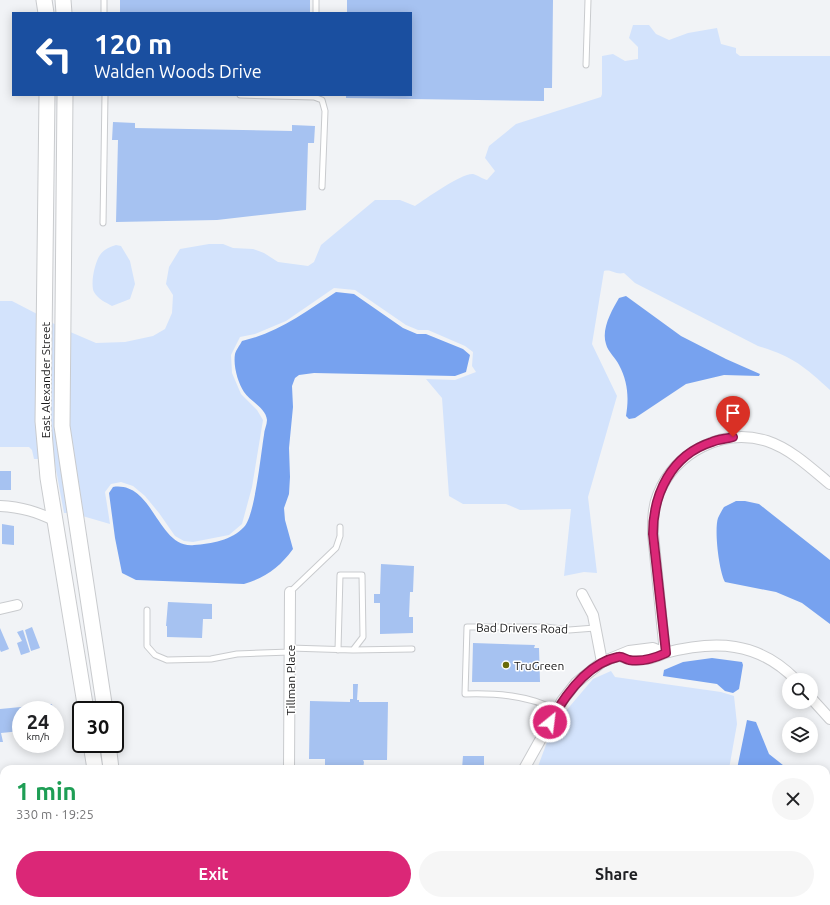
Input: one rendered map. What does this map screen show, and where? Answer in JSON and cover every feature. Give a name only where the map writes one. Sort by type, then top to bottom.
[{"type":"main road","points":[[44,0],[46,12]]},
{"type":"main road","points":[[63,0],[64,12]]},
{"type":"main road","name":"East Alexander Street","points":[[47,96],[43,421],[48,478],[85,701]]},
{"type":"main road","name":"East Alexander Street","points":[[65,96],[62,426],[70,491],[104,701]]},
{"type":"main road","points":[[92,753],[94,765]]},
{"type":"main road","points":[[109,753],[111,765]]},
{"type":"street","points":[[666,653],[653,534],[653,516],[658,495],[669,474],[682,458],[711,442],[733,437],[751,438],[768,441],[787,450],[830,484]]},
{"type":"street","points":[[0,506],[17,506],[34,510],[56,521]]},
{"type":"street","name":"Tillman Place","points":[[289,765],[290,592]]},
{"type":"street","points":[[582,594],[593,616],[602,662]]},
{"type":"street","points":[[0,610],[17,605]]},
{"type":"street","points":[[526,765],[556,710],[576,683],[602,662],[619,656],[630,660],[654,658],[666,653],[701,645],[719,645],[741,648],[769,658],[787,673]]},
{"type":"street","points":[[818,706],[830,719]]},
{"type":"lane","points":[[104,0],[104,12]]},
{"type":"lane","points":[[316,0],[316,12]]},
{"type":"lane","points":[[586,64],[588,0]]},
{"type":"lane","points":[[103,223],[105,96]]},
{"type":"lane","points":[[314,96],[322,100],[325,111],[322,186]]},
{"type":"lane","points":[[290,592],[336,548],[340,536],[340,527]]},
{"type":"lane","points":[[338,650],[340,575],[362,575],[363,637],[353,650]]},
{"type":"lane","points":[[147,610],[147,646],[156,655],[167,660],[211,659],[237,654],[290,650],[412,649]]},
{"type":"lane","name":"Bad Drivers Road","points":[[556,710],[523,697],[465,694],[467,627],[546,627],[569,630],[595,628]]},
{"type":"shaded area","points":[[633,25],[649,25],[656,34],[669,40],[688,33],[717,28],[721,44],[736,48],[736,53],[740,56],[830,56],[830,390],[813,374],[789,358],[758,346],[635,283],[624,273],[604,271],[592,344],[617,396],[588,497],[597,573],[584,572],[564,576],[571,509],[520,510],[506,504],[463,504],[449,496],[442,398],[426,379],[455,380],[476,372],[472,366],[473,352],[465,346],[428,330],[418,330],[406,325],[355,290],[334,288],[286,321],[255,334],[240,337],[231,355],[232,373],[241,394],[257,410],[263,420],[252,487],[242,524],[229,535],[193,542],[184,541],[175,536],[145,496],[133,486],[121,482],[111,484],[105,492],[110,524],[79,515],[67,426],[68,331],[96,343],[125,342],[153,336],[165,329],[172,313],[173,295],[166,284],[169,267],[180,249],[209,244],[223,244],[233,248],[253,249],[264,253],[278,262],[308,266],[314,262],[321,245],[375,200],[400,200],[415,206],[444,187],[468,175],[473,174],[487,180],[495,171],[485,158],[489,146],[516,124],[601,97],[602,56],[613,54],[625,61],[638,59],[638,47],[629,38]]},
{"type":"shaded area","points":[[116,245],[121,246],[130,261],[135,284],[130,299],[112,306],[98,297],[94,292],[93,279],[100,255],[109,247]]},
{"type":"shaded area","points":[[0,301],[12,301],[39,315],[42,459],[34,459],[32,450],[29,447],[0,447]]},
{"type":"shaded area","points":[[49,321],[58,326],[69,513],[64,513],[47,421]]},
{"type":"shaded area","points":[[611,671],[615,677],[721,692],[734,696],[737,724],[730,765],[538,765],[553,726],[593,679]]},
{"type":"water","points":[[336,292],[354,294],[403,328],[417,334],[426,334],[463,349],[470,355],[466,372],[455,376],[314,373],[299,375],[295,378],[292,386],[293,407],[289,448],[289,494],[284,508],[285,520],[293,549],[283,561],[272,571],[259,579],[244,584],[136,580],[122,573],[115,538],[109,493],[113,487],[127,488],[138,494],[163,527],[172,537],[182,543],[194,545],[207,544],[234,535],[244,527],[248,521],[254,498],[267,420],[264,412],[244,392],[240,384],[235,369],[236,352],[242,341],[268,333],[291,321]]},
{"type":"water","points":[[626,296],[681,336],[726,359],[760,374],[759,376],[724,375],[686,384],[635,418],[629,419],[626,416],[626,384],[618,362],[607,347],[605,338],[606,326],[613,308],[619,298]]},
{"type":"water","points":[[736,501],[759,504],[830,560],[830,624],[802,603],[776,592],[725,582],[719,560],[717,524],[718,518],[724,507]]},
{"type":"water","points":[[712,658],[742,662],[743,665],[739,689],[733,693],[725,691],[717,684],[663,676],[664,670],[683,662]]},
{"type":"water","points":[[747,720],[756,722],[769,754],[783,765],[738,765]]},
{"type":"building","points":[[120,0],[310,0],[310,12],[120,12]]},
{"type":"building","points":[[347,0],[553,0],[552,88],[544,88],[544,101],[346,98],[346,96],[412,96],[412,12],[347,12]]},
{"type":"building","points":[[113,122],[135,123],[135,128],[292,131],[292,125],[315,126],[314,143],[308,143],[306,210],[217,220],[116,222],[118,140],[112,140]]},
{"type":"building","points":[[0,471],[11,471],[11,490],[0,490]]},
{"type":"building","points":[[2,524],[14,526],[14,545],[2,544]]},
{"type":"building","points":[[381,564],[414,566],[413,592],[410,592],[409,617],[413,617],[413,633],[380,634],[380,603],[374,603],[374,594],[380,594]]},
{"type":"building","points":[[168,602],[212,604],[212,619],[203,619],[202,638],[167,637],[166,626]]},
{"type":"building","points":[[32,627],[40,648],[31,651],[25,630]]},
{"type":"building","points":[[0,628],[9,649],[1,652],[0,650]]},
{"type":"building","points":[[23,630],[30,652],[21,655],[17,643],[22,641],[17,632]]},
{"type":"building","name":"TruGreen","points":[[473,643],[535,645],[534,648],[539,648],[540,682],[472,682]]},
{"type":"building","points":[[353,684],[358,684],[357,700],[359,700],[359,702],[388,702],[387,760],[363,760],[364,765],[325,765],[325,759],[309,759],[310,701],[350,702],[350,699],[353,699]]},
{"type":"building","points":[[12,708],[12,732],[1,733],[3,742],[0,742],[0,709]]},
{"type":"building","points":[[463,756],[484,756],[484,765],[462,765]]},
{"type":"place","name":"TruGreen","points":[[506,665]]},
{"type":"route","points":[[550,722],[562,701],[576,683],[602,662],[619,656],[630,660],[654,658],[666,653],[653,534],[653,516],[658,495],[669,474],[682,458],[711,442],[733,437]]}]
